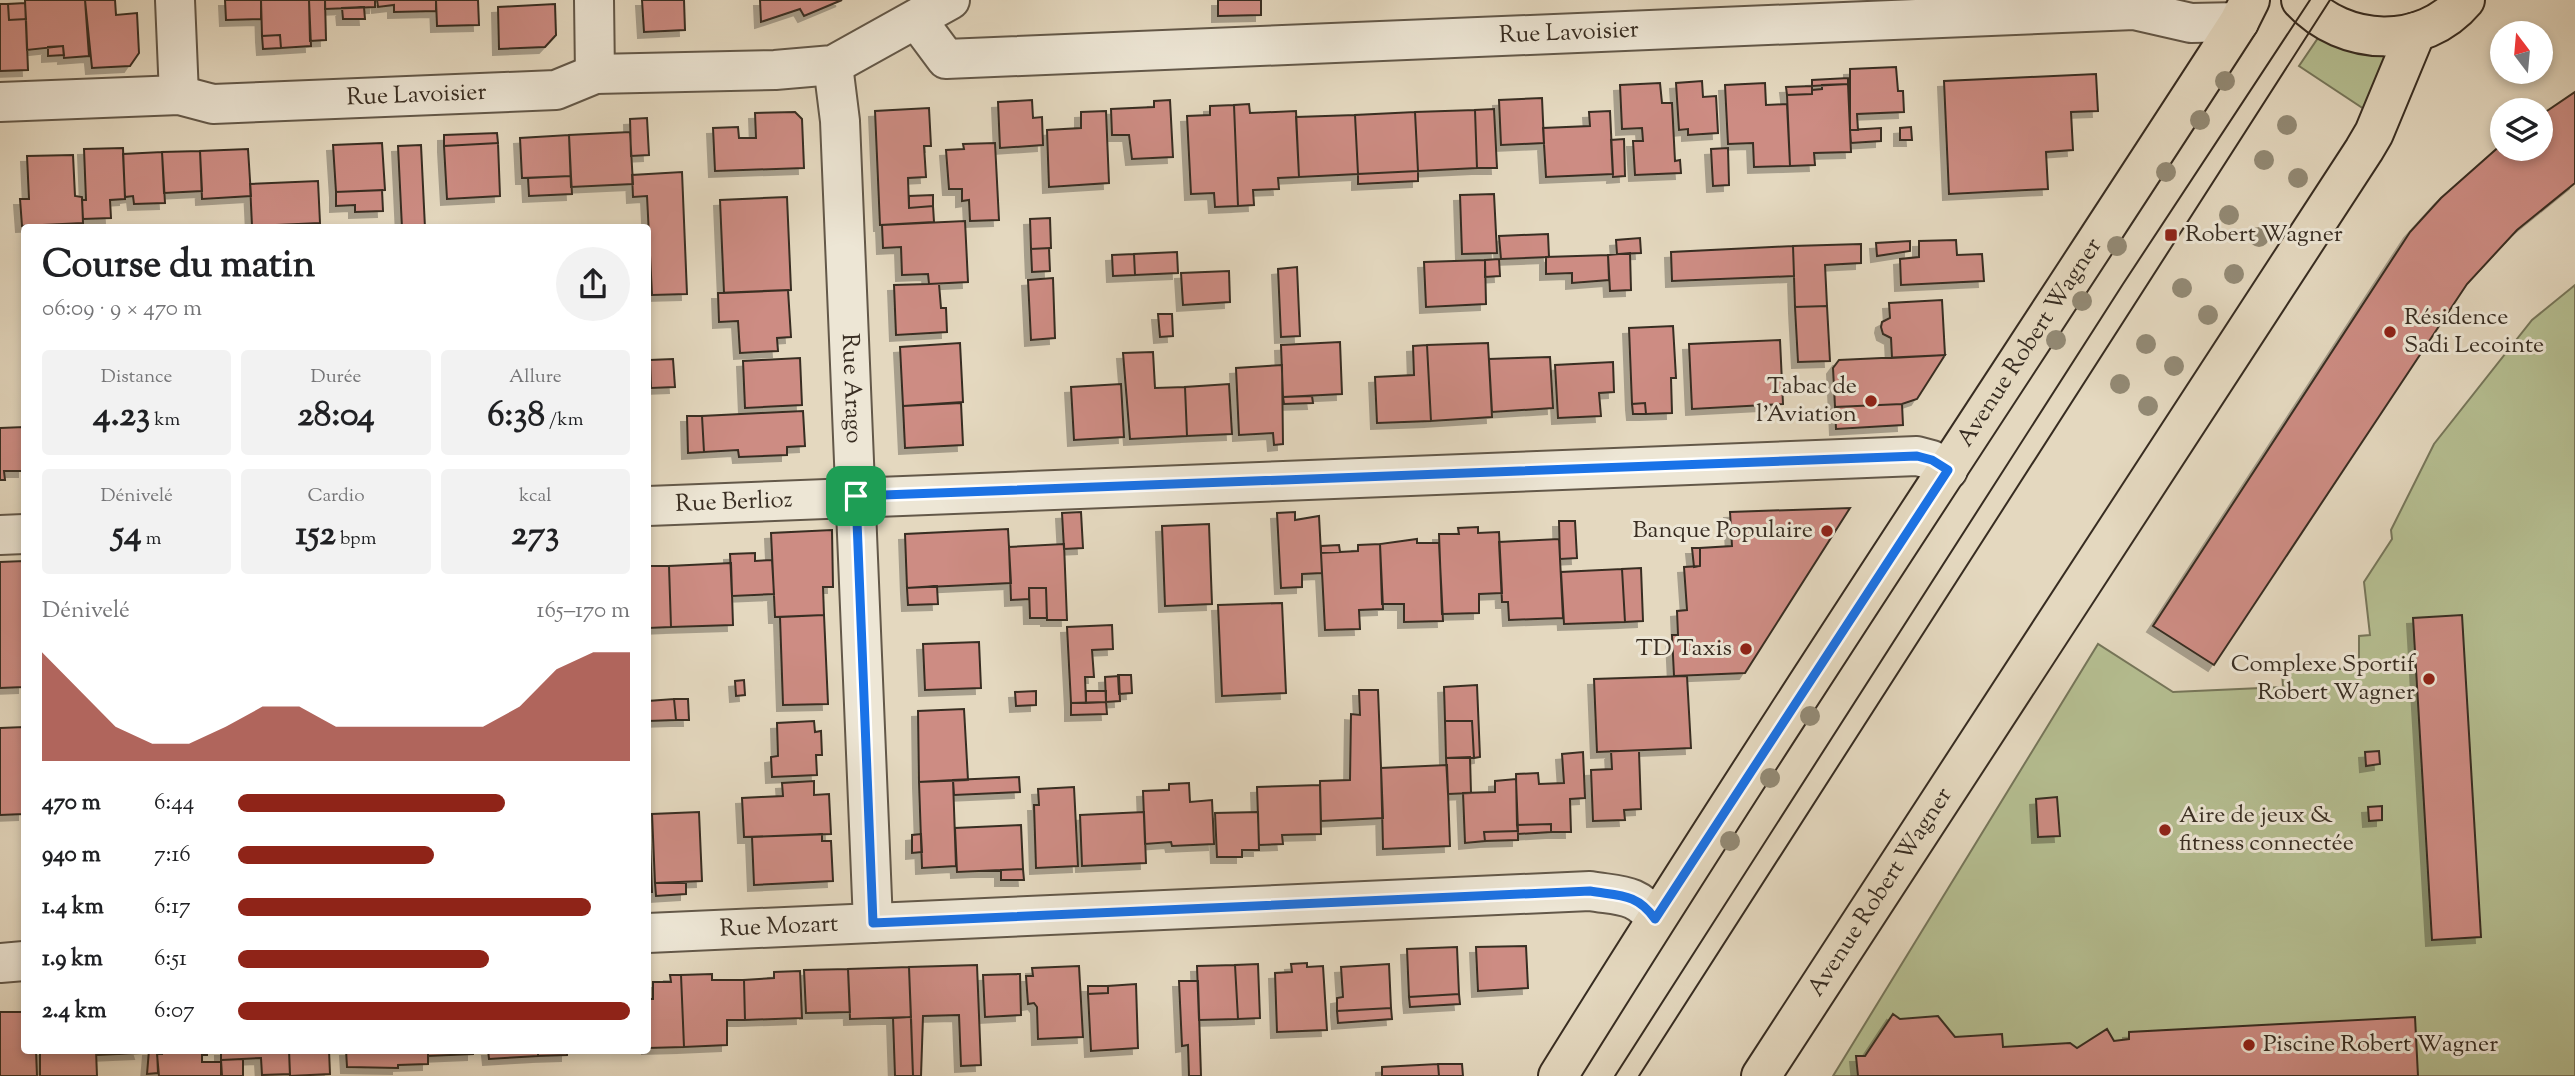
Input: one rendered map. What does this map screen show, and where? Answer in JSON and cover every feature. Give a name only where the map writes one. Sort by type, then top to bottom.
[{"type":"main road","points":[[2301,0],[2320,18],[2343,30],[2392,37],[2416,32],[2439,22],[2465,0]]},
{"type":"main road","name":"Avenue Robert Wagner","points":[[1558,1076],[1655,919],[2244,11]]},
{"type":"main road","name":"Avenue Robert Wagner","points":[[1761,1076],[2374,133],[2416,32]]},
{"type":"street","points":[[175,0],[179,95]]},
{"type":"street","points":[[594,0],[595,74]]},
{"type":"street","points":[[833,65],[950,0]]},
{"type":"street","name":"Rue Lavoisier","points":[[916,20],[946,59],[2134,10],[2190,23],[2244,11]]},
{"type":"street","name":"Rue Lavoisier","points":[[0,102],[179,95],[213,104],[556,90],[595,74],[775,70],[833,65]]},
{"type":"street","name":"Rue Arago","points":[[833,65],[840,121],[873,923]]},
{"type":"street","name":"Rue Berlioz","points":[[651,506],[1917,456],[1932,460],[1948,470]]},
{"type":"street","points":[[0,535],[21,534]]},
{"type":"street","name":"Rue Mozart","points":[[651,933],[1590,891],[1644,903],[1655,919]]},
{"type":"street","points":[[0,962],[21,961]]},
{"type":"green space","points":[[2318,38],[2354,52],[2386,55],[2364,109],[2299,66]]},
{"type":"green space","name":"Complexe Sportif Robert Wagner","points":[[2575,285],[2575,1076],[1833,1076],[2098,644],[2173,692],[2283,687],[2282,671],[2359,668],[2359,636],[2370,635],[2364,582],[2392,539],[2391,530],[2434,444],[2532,320]]},
{"type":"building","points":[[25,0],[85,0],[89,56],[64,58],[63,46],[27,50]]},
{"type":"building","points":[[85,0],[115,0],[116,15],[137,13],[139,53],[130,66],[92,68]]},
{"type":"building","points":[[225,0],[261,0],[261,19],[226,20]]},
{"type":"building","points":[[261,0],[309,0],[311,46],[281,48],[280,35],[262,36]]},
{"type":"building","points":[[309,0],[325,0],[326,40],[310,41]]},
{"type":"building","points":[[325,0],[375,0],[375,7],[325,9]]},
{"type":"building","points":[[377,0],[436,0],[436,11],[394,12],[394,5],[378,7]]},
{"type":"building","points":[[436,0],[478,0],[479,25],[437,26]]},
{"type":"building","points":[[642,0],[684,0],[685,30],[644,32]]},
{"type":"building","points":[[760,0],[842,0],[804,16],[800,9],[761,22]]},
{"type":"building","points":[[1218,0],[1261,0],[1261,15],[1218,16]]},
{"type":"building","points":[[25,3],[26,19],[9,20],[8,4]]},
{"type":"building","points":[[0,4],[8,4],[9,20],[26,19],[28,70],[0,71]]},
{"type":"building","points":[[555,4],[556,35],[545,47],[499,49],[498,7]]},
{"type":"building","points":[[364,7],[365,19],[343,19],[342,8]]},
{"type":"building","points":[[280,35],[281,48],[263,49],[262,36]]},
{"type":"building","points":[[63,46],[64,55],[48,56],[48,47]]},
{"type":"building","points":[[1896,67],[1898,91],[1903,91],[1904,112],[1857,114],[1858,130],[1850,130],[1850,69]]},
{"type":"building","points":[[2096,74],[2098,111],[2071,112],[2073,150],[2046,152],[2048,189],[1949,194],[1944,81]]},
{"type":"building","points":[[1848,78],[1848,84],[1812,86],[1812,80]]},
{"type":"building","points":[[1702,81],[1703,97],[1716,96],[1718,133],[1688,135],[1688,129],[1679,130],[1676,83]]},
{"type":"building","points":[[1660,83],[1662,103],[1672,103],[1675,161],[1680,160],[1681,173],[1635,175],[1633,141],[1643,141],[1642,128],[1622,129],[1620,85]]},
{"type":"building","points":[[1765,83],[1766,105],[1787,104],[1790,166],[1754,167],[1753,143],[1728,144],[1725,85]]},
{"type":"building","points":[[1848,84],[1851,152],[1814,153],[1815,165],[1790,166],[1787,95],[1812,94],[1812,90],[1822,89],[1822,85]]},
{"type":"building","points":[[1812,86],[1812,94],[1787,95],[1786,87]]},
{"type":"building","name":"Résidence Sadi Lecointe","points":[[2575,92],[2575,183],[2517,230],[2467,284],[2214,665],[2153,626],[2410,232],[2441,198],[2490,155],[2490,161],[2553,161],[2553,107]]},
{"type":"building","points":[[1542,98],[1544,143],[1501,145],[1499,100]]},
{"type":"building","points":[[1032,100],[1033,118],[1042,117],[1043,145],[1000,148],[998,102]]},
{"type":"building","points":[[1170,100],[1173,157],[1132,159],[1129,135],[1112,135],[1111,109],[1154,107],[1154,101]]},
{"type":"building","points":[[1249,104],[1250,113],[1296,111],[1299,177],[1278,178],[1279,189],[1253,190],[1254,205],[1238,206],[1234,105]]},
{"type":"building","points":[[1234,105],[1238,206],[1215,207],[1214,193],[1191,194],[1187,116],[1210,115],[1210,106]]},
{"type":"building","points":[[929,108],[931,146],[924,146],[926,177],[908,178],[909,208],[933,206],[934,222],[880,225],[875,111]]},
{"type":"building","points":[[1494,109],[1497,168],[1477,168],[1475,110]]},
{"type":"building","points":[[1475,110],[1477,168],[1418,171],[1415,112]]},
{"type":"building","points":[[1106,111],[1109,183],[1049,187],[1047,130],[1081,128],[1081,112]]},
{"type":"building","points":[[1610,111],[1613,174],[1546,177],[1543,128],[1590,126],[1589,112]]},
{"type":"building","points":[[795,112],[802,119],[804,168],[715,171],[713,128],[738,127],[739,138],[756,138],[755,113]]},
{"type":"building","points":[[1415,112],[1418,171],[1358,174],[1355,115]]},
{"type":"building","points":[[1355,115],[1358,174],[1299,177],[1296,117]]},
{"type":"building","points":[[647,118],[649,155],[631,156],[630,119]]},
{"type":"building","points":[[1911,127],[1912,140],[1900,140],[1900,128]]},
{"type":"building","points":[[1881,128],[1881,141],[1851,143],[1850,130]]},
{"type":"building","points":[[630,132],[633,184],[571,187],[569,135]]},
{"type":"building","points":[[497,133],[498,143],[444,146],[444,135]]},
{"type":"building","points":[[569,135],[571,176],[522,178],[520,138]]},
{"type":"building","points":[[1624,139],[1625,176],[1613,177],[1611,140]]},
{"type":"building","points":[[382,143],[385,190],[336,192],[333,145]]},
{"type":"building","points":[[498,143],[500,196],[447,199],[444,146]]},
{"type":"building","points":[[995,143],[999,220],[970,221],[969,200],[962,201],[962,189],[949,189],[946,150],[964,149],[963,144]]},
{"type":"building","points":[[421,145],[425,224],[402,224],[398,146]]},
{"type":"building","points":[[123,148],[125,199],[110,200],[111,218],[83,219],[82,200],[86,200],[84,149]]},
{"type":"building","points":[[1728,148],[1729,185],[1713,186],[1711,149]]},
{"type":"building","points":[[248,149],[251,196],[202,199],[200,151]]},
{"type":"building","points":[[200,151],[202,191],[164,193],[162,152]]},
{"type":"building","points":[[162,152],[165,203],[134,204],[133,196],[125,197],[123,154]]},
{"type":"building","points":[[73,155],[75,196],[82,197],[83,223],[22,224],[20,199],[29,199],[27,156]]},
{"type":"building","points":[[1418,171],[1418,181],[1358,184],[1358,174]]},
{"type":"building","points":[[682,172],[687,294],[652,295],[651,224],[648,224],[647,196],[633,197],[632,175]]},
{"type":"building","points":[[571,176],[572,194],[529,196],[528,178]]},
{"type":"building","points":[[318,181],[320,223],[252,224],[250,184]]},
{"type":"building","points":[[382,190],[383,211],[355,212],[355,205],[336,206],[336,192]]},
{"type":"building","points":[[1494,194],[1497,253],[1462,254],[1460,195]]},
{"type":"building","points":[[933,195],[933,206],[909,208],[909,196]]},
{"type":"building","points":[[787,197],[791,290],[724,293],[720,200]]},
{"type":"building","points":[[1050,218],[1051,248],[1031,249],[1030,219]]},
{"type":"building","points":[[965,221],[968,282],[929,284],[928,274],[902,275],[901,247],[883,248],[882,225]]},
{"type":"building","points":[[1548,234],[1549,257],[1501,259],[1499,236]]},
{"type":"building","points":[[1640,238],[1641,253],[1617,254],[1616,240]]},
{"type":"building","points":[[1956,240],[1957,255],[1982,254],[1984,281],[1901,285],[1900,259],[1919,257],[1919,241]]},
{"type":"building","points":[[1910,241],[1910,251],[1877,256],[1876,243]]},
{"type":"building","points":[[1861,244],[1861,263],[1825,265],[1827,306],[1795,307],[1793,246]]},
{"type":"building","points":[[1793,246],[1794,276],[1672,281],[1671,252]]},
{"type":"building","points":[[1049,248],[1050,271],[1032,272],[1031,249]]},
{"type":"building","points":[[1177,252],[1178,273],[1135,275],[1134,254]]},
{"type":"building","points":[[1630,253],[1631,290],[1610,291],[1608,255]]},
{"type":"building","points":[[1134,254],[1135,275],[1113,276],[1112,255]]},
{"type":"building","points":[[1608,255],[1609,280],[1572,283],[1572,273],[1546,274],[1546,257]]},
{"type":"building","points":[[1499,259],[1500,276],[1485,277],[1485,260]]},
{"type":"building","points":[[1485,260],[1486,304],[1426,307],[1424,262]]},
{"type":"building","points":[[1297,267],[1300,336],[1281,337],[1278,269]]},
{"type":"building","points":[[1229,271],[1230,302],[1183,305],[1181,273]]},
{"type":"building","points":[[1053,278],[1055,338],[1031,340],[1028,280]]},
{"type":"building","points":[[939,284],[941,308],[946,308],[947,332],[896,335],[894,285]]},
{"type":"building","points":[[788,290],[791,337],[777,338],[778,351],[740,353],[738,321],[719,322],[718,293]]},
{"type":"building","points":[[1942,300],[1945,355],[1892,358],[1891,338],[1883,334],[1881,327],[1882,322],[1890,318],[1889,303]]},
{"type":"building","points":[[1827,306],[1830,361],[1798,362],[1795,307]]},
{"type":"building","points":[[1158,314],[1172,314],[1173,336],[1160,337]]},
{"type":"building","points":[[1673,326],[1676,378],[1671,378],[1672,413],[1646,414],[1645,403],[1632,404],[1629,328]]},
{"type":"building","points":[[1780,340],[1783,404],[1692,409],[1689,344]]},
{"type":"building","points":[[1340,342],[1342,394],[1283,397],[1281,345]]},
{"type":"building","points":[[960,343],[963,402],[903,406],[900,347]]},
{"type":"building","points":[[1488,343],[1492,417],[1431,421],[1427,345]]},
{"type":"building","points":[[1427,345],[1431,421],[1377,423],[1375,377],[1414,375],[1413,346]]},
{"type":"building","points":[[1153,352],[1155,388],[1185,387],[1187,436],[1130,439],[1123,353]]},
{"type":"building","points":[[1945,355],[1917,399],[1902,404],[1835,407],[1833,368],[1839,360]]},
{"type":"building","points":[[1550,357],[1553,408],[1492,412],[1489,359]]},
{"type":"building","points":[[800,358],[802,405],[745,408],[743,361]]},
{"type":"building","points":[[673,359],[675,387],[651,388],[651,360]]},
{"type":"building","points":[[1613,362],[1614,392],[1599,393],[1601,416],[1558,418],[1555,365]]},
{"type":"building","points":[[1282,365],[1283,444],[1274,445],[1273,433],[1239,435],[1236,368]]},
{"type":"building","points":[[1121,384],[1124,437],[1074,440],[1071,387]]},
{"type":"building","points":[[1229,384],[1232,434],[1187,436],[1185,387]]},
{"type":"building","points":[[1312,396],[1313,403],[1284,404],[1283,397]]},
{"type":"building","points":[[961,403],[963,445],[905,448],[903,406]]},
{"type":"building","points":[[1645,403],[1646,414],[1633,414],[1632,404]]},
{"type":"building","points":[[1902,404],[1903,425],[1836,429],[1835,407]]},
{"type":"building","points":[[803,411],[805,446],[787,447],[787,455],[739,457],[738,450],[704,452],[702,416]]},
{"type":"building","points":[[687,416],[702,416],[704,452],[688,453]]},
{"type":"building","points":[[21,427],[21,471],[4,471],[5,480],[0,480],[0,428]]},
{"type":"building","points":[[1850,508],[1745,673],[1674,676],[1672,635],[1678,635],[1677,611],[1687,610],[1684,567],[1700,566],[1700,548],[1732,546],[1730,512]]},
{"type":"building","points":[[1081,512],[1083,548],[1064,549],[1062,513]]},
{"type":"building","points":[[1295,512],[1295,520],[1319,516],[1322,573],[1302,574],[1302,587],[1281,588],[1277,513]]},
{"type":"building","points":[[1559,521],[1575,521],[1577,558],[1560,559]]},
{"type":"building","points":[[1209,524],[1212,604],[1165,606],[1162,526]]},
{"type":"building","points":[[1478,527],[1478,533],[1499,532],[1502,593],[1479,594],[1479,613],[1442,614],[1439,534],[1459,534],[1458,528]]},
{"type":"building","points":[[1008,529],[1011,583],[907,588],[905,534]]},
{"type":"building","points":[[832,530],[833,587],[823,587],[824,615],[775,617],[771,533]]},
{"type":"building","points":[[1417,539],[1417,543],[1439,543],[1443,621],[1404,622],[1404,604],[1382,604],[1380,544]]},
{"type":"building","points":[[1559,539],[1563,618],[1509,620],[1508,602],[1502,602],[1499,542]]},
{"type":"building","points":[[1064,544],[1067,620],[1047,620],[1046,588],[1029,588],[1029,599],[1011,600],[1009,547]]},
{"type":"building","points":[[1380,544],[1383,609],[1359,610],[1360,629],[1325,630],[1321,553],[1358,551],[1358,545]]},
{"type":"building","points":[[1339,545],[1340,552],[1321,553],[1321,546]]},
{"type":"building","points":[[1692,548],[1700,548],[1700,566],[1694,567]]},
{"type":"building","points":[[755,553],[755,561],[772,560],[774,594],[732,596],[730,554]]},
{"type":"building","points":[[21,561],[21,687],[0,688],[0,562]]},
{"type":"building","points":[[731,563],[733,625],[671,627],[669,566]]},
{"type":"building","points":[[651,566],[669,566],[671,627],[651,628]]},
{"type":"building","points":[[1641,568],[1643,621],[1625,622],[1622,569]]},
{"type":"building","points":[[1622,569],[1625,622],[1564,624],[1561,572]]},
{"type":"building","points":[[937,586],[938,604],[908,605],[907,588]]},
{"type":"building","points":[[1029,588],[1046,588],[1047,618],[1030,618]]},
{"type":"building","points":[[1282,603],[1286,693],[1222,696],[1218,605]]},
{"type":"building","points":[[824,615],[828,704],[783,705],[780,617]]},
{"type":"building","points":[[2462,615],[2481,937],[2432,940],[2413,618]]},
{"type":"building","points":[[1112,625],[1113,649],[1092,650],[1094,677],[1085,677],[1086,703],[1071,703],[1067,627]]},
{"type":"building","points":[[979,642],[981,688],[925,690],[923,644]]},
{"type":"building","points":[[1118,675],[1131,675],[1132,693],[1119,694]]},
{"type":"building","points":[[1119,676],[1120,701],[1106,702],[1105,677]]},
{"type":"building","points":[[1687,676],[1691,748],[1597,752],[1594,679]]},
{"type":"building","points":[[744,680],[745,695],[736,696],[735,681]]},
{"type":"building","points":[[1477,685],[1480,757],[1474,758],[1472,721],[1445,721],[1444,687]]},
{"type":"building","points":[[1359,690],[1378,690],[1383,818],[1321,821],[1320,781],[1350,780],[1351,714],[1360,715]]},
{"type":"building","points":[[1036,691],[1036,705],[1016,706],[1015,692]]},
{"type":"building","points":[[1086,691],[1106,691],[1106,702],[1086,703]]},
{"type":"building","points":[[674,699],[688,699],[689,720],[676,720]]},
{"type":"building","points":[[674,699],[676,720],[651,721],[651,701]]},
{"type":"building","points":[[1106,702],[1107,714],[1071,715],[1071,703]]},
{"type":"building","points":[[964,709],[968,780],[919,782],[918,711]]},
{"type":"building","points":[[814,721],[815,732],[821,731],[822,755],[816,755],[817,775],[772,777],[771,757],[778,756],[777,723]]},
{"type":"building","points":[[1445,721],[1472,721],[1474,758],[1446,758]]},
{"type":"building","points":[[21,727],[21,814],[0,815],[0,728]]},
{"type":"building","points":[[1611,751],[1639,751],[1641,809],[1624,810],[1625,820],[1593,821],[1591,770],[1612,769]]},
{"type":"building","points":[[2379,751],[2380,764],[2366,766],[2365,752]]},
{"type":"building","points":[[1583,752],[1585,798],[1570,799],[1571,832],[1551,832],[1551,824],[1517,825],[1516,774],[1538,773],[1539,784],[1564,783],[1562,754]]},
{"type":"building","points":[[1470,757],[1471,793],[1448,794],[1446,758]]},
{"type":"building","points":[[1447,765],[1450,846],[1383,849],[1381,768]]},
{"type":"building","points":[[1019,777],[1020,792],[954,795],[953,780]]},
{"type":"building","points":[[1516,779],[1518,831],[1484,832],[1485,841],[1465,843],[1463,793],[1495,792],[1495,781]]},
{"type":"building","points":[[953,780],[956,866],[922,868],[919,782]]},
{"type":"building","points":[[814,781],[814,795],[829,794],[831,834],[744,837],[742,798],[783,796],[782,783]]},
{"type":"building","points":[[1189,783],[1190,802],[1212,800],[1214,844],[1145,844],[1143,791],[1169,790],[1169,784]]},
{"type":"building","points":[[1320,785],[1321,834],[1282,835],[1283,844],[1259,845],[1257,787]]},
{"type":"building","points":[[1074,787],[1078,866],[1036,868],[1034,805],[1039,805],[1038,789]]},
{"type":"building","points":[[2057,797],[2060,836],[2038,837],[2036,799]]},
{"type":"building","points":[[2382,806],[2382,820],[2369,821],[2368,807]]},
{"type":"building","points":[[699,812],[702,881],[655,883],[652,814]]},
{"type":"building","points":[[1144,812],[1146,863],[1082,866],[1080,815]]},
{"type":"building","points":[[1258,812],[1259,850],[1242,850],[1242,857],[1217,857],[1215,813]]},
{"type":"building","points":[[1551,824],[1551,832],[1518,834],[1517,825]]},
{"type":"building","points":[[1021,825],[1023,869],[957,872],[955,828]]},
{"type":"building","points":[[1518,831],[1518,840],[1485,841],[1484,832]]},
{"type":"building","points":[[822,834],[822,841],[831,841],[833,881],[754,885],[752,837]]},
{"type":"building","points":[[921,834],[922,852],[912,853],[912,835]]},
{"type":"building","points":[[1023,869],[1024,880],[1001,880],[1001,870]]},
{"type":"building","points":[[655,883],[686,883],[686,894],[656,896]]},
{"type":"building","points":[[1526,946],[1528,988],[1478,991],[1476,947]]},
{"type":"building","points":[[1457,947],[1459,994],[1409,997],[1407,949]]},
{"type":"building","points":[[1307,963],[1307,967],[1323,966],[1327,1030],[1277,1032],[1275,973],[1292,972],[1291,964]]},
{"type":"building","points":[[1258,964],[1260,1018],[1238,1019],[1235,965]]},
{"type":"building","points":[[1389,964],[1391,1008],[1337,1011],[1337,998],[1343,997],[1341,967]]},
{"type":"building","points":[[977,965],[981,1065],[961,1066],[959,1015],[923,1016],[921,1076],[913,1076],[909,967]]},
{"type":"building","points":[[1235,965],[1238,1019],[1199,1020],[1197,966]]},
{"type":"building","points":[[1079,966],[1083,1037],[1038,1039],[1037,1007],[1034,1003],[1028,1004],[1026,976],[1033,976],[1032,968]]},
{"type":"building","points":[[909,967],[911,1017],[850,1019],[848,969]]},
{"type":"building","points":[[848,969],[850,1012],[806,1013],[804,970]]},
{"type":"building","points":[[800,971],[802,1018],[745,1020],[744,980],[774,978],[774,972]]},
{"type":"building","points":[[712,974],[712,980],[744,980],[745,1020],[727,1020],[727,1045],[684,1047],[681,975]]},
{"type":"building","points":[[1020,974],[1021,1015],[985,1017],[983,975]]},
{"type":"building","points":[[670,975],[681,975],[684,1047],[651,1048],[653,982],[671,982]]},
{"type":"building","points":[[1179,981],[1198,981],[1201,1076],[1189,1076],[1188,1045],[1182,1046]]},
{"type":"building","points":[[1136,984],[1138,1048],[1091,1051],[1088,994],[1108,993],[1108,986]]},
{"type":"building","points":[[1088,986],[1108,986],[1108,993],[1088,994]]},
{"type":"building","points":[[1459,994],[1460,1004],[1410,1007],[1409,997]]},
{"type":"building","points":[[1391,1008],[1392,1019],[1338,1023],[1337,1011]]},
{"type":"building","points":[[0,1012],[21,1012],[21,1054],[36,1054],[37,1076],[0,1076]]},
{"type":"building","name":"Piscine Robert Wagner","points":[[1893,1014],[1900,1019],[1938,1016],[1955,1037],[2002,1034],[2003,1047],[2070,1043],[2077,1048],[2107,1029],[2114,1041],[2129,1039],[2129,1032],[2415,1017],[2418,1076],[1858,1076],[1856,1056],[1865,1056]]},
{"type":"building","points":[[911,1017],[913,1076],[895,1076],[893,1018]]},
{"type":"building","points":[[40,1054],[96,1054],[97,1076],[40,1076]]},
{"type":"building","points":[[149,1054],[157,1054],[158,1073],[147,1074]]},
{"type":"building","points":[[157,1054],[207,1054],[202,1055],[202,1062],[221,1062],[221,1076],[159,1076]]},
{"type":"building","points":[[221,1054],[289,1054],[290,1074],[262,1075],[261,1058],[221,1060]]},
{"type":"building","points":[[289,1054],[329,1054],[330,1074],[290,1076]]},
{"type":"building","points":[[346,1054],[428,1054],[428,1064],[398,1065],[398,1068],[347,1067]]},
{"type":"building","points":[[428,1054],[473,1054],[428,1056]]},
{"type":"building","points":[[488,1054],[538,1054],[538,1056],[489,1059]]},
{"type":"building","points":[[538,1054],[567,1054],[567,1055]]},
{"type":"building","points":[[243,1059],[243,1076],[222,1076],[221,1060]]},
{"type":"building","points":[[1438,1064],[1462,1064],[1463,1076],[1439,1076]]},
{"type":"building","points":[[1438,1064],[1439,1076],[1382,1076],[1382,1067]]},
{"type":"tram line","points":[[1615,1076],[2123,284],[2310,0]]},
{"type":"tram line","points":[[1639,1076],[2330,0]]},
{"type":"place","name":"Robert Wagner","points":[[2171,235]]},
{"type":"place","name":"Résidence Sadi Lecointe","points":[[2390,332]]},
{"type":"place","name":"Tabac de l'Aviation","points":[[1871,401]]},
{"type":"place","name":"Banque Populaire","points":[[1827,531]]},
{"type":"place","name":"TD Taxis","points":[[1746,649]]},
{"type":"place","name":"Complexe Sportif Robert Wagner","points":[[2429,679]]},
{"type":"place","name":"Aire de jeux & fitness connectée","points":[[2165,830]]},
{"type":"place","name":"Piscine Robert Wagner","points":[[2249,1045]]},
{"type":"route","points":[[1917,456],[1932,460],[1948,470],[1655,919],[1644,903],[1630,897],[1590,891],[873,923],[856,496],[1917,456]]}]
